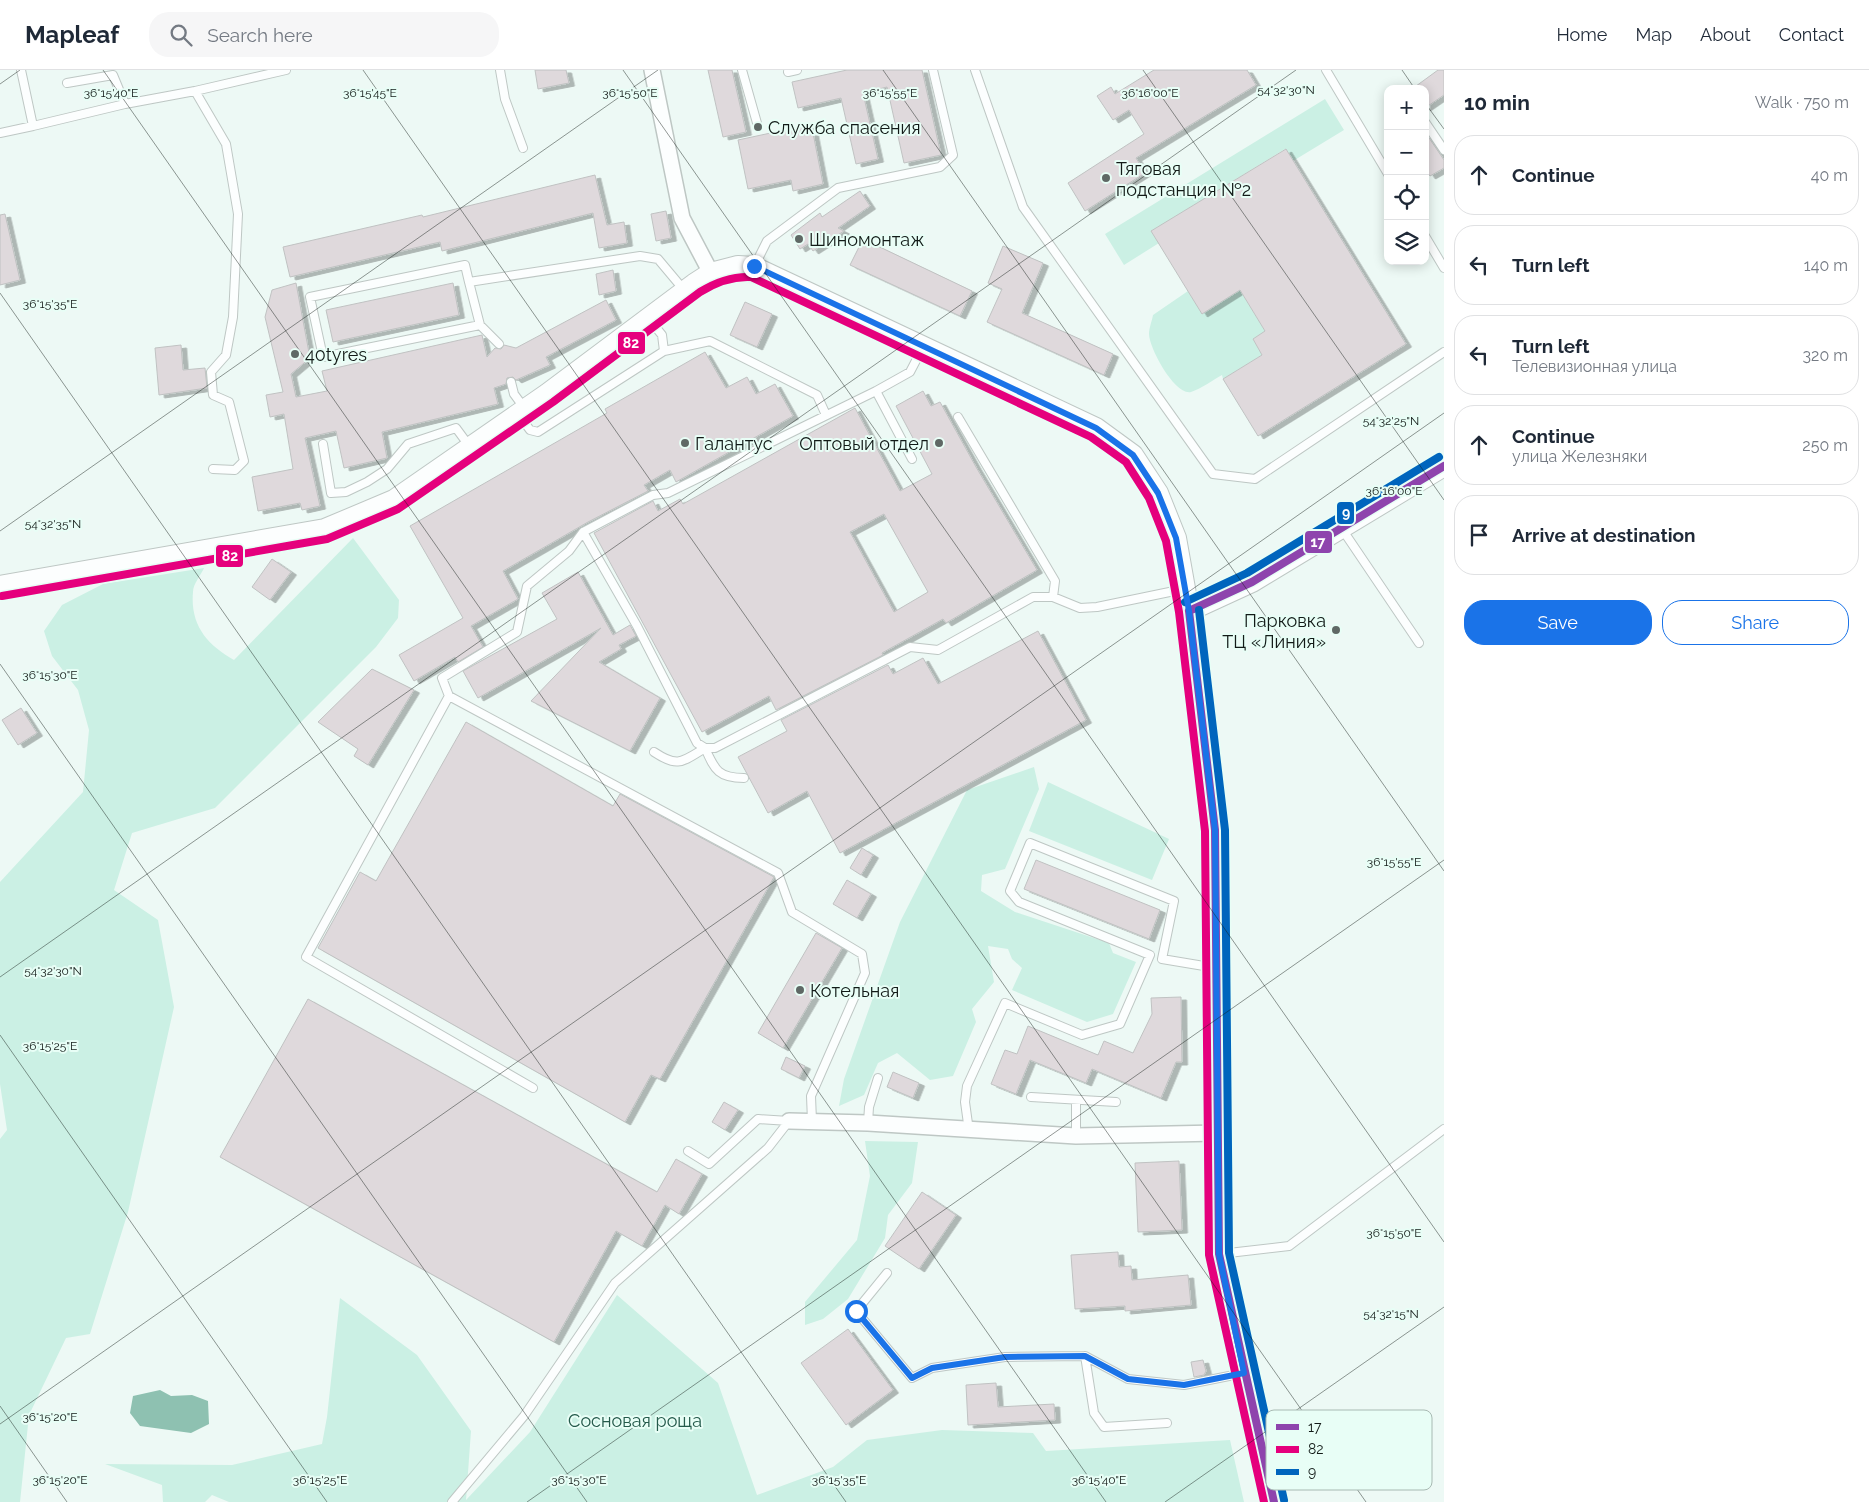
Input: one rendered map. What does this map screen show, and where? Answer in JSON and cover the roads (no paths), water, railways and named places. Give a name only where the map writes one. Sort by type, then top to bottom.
[{"type":"street","points":[[652,70],[682,218],[711,273]]},
{"type":"street","points":[[0,586],[326,529],[394,500],[522,411],[684,290],[711,273],[738,266],[754,266],[923,348],[1096,428],[1133,455],[1158,493],[1172,529],[1189,611],[1215,830],[1219,1254],[1266,1468]]},
{"type":"street","points":[[1189,611],[1252,582],[1444,466]]},
{"type":"street","points":[[789,1121],[868,1123],[969,1131],[1076,1136],[1218,1133]]},
{"type":"lane","points":[[21,70],[33,126]]},
{"type":"lane","points":[[0,133],[286,70]]},
{"type":"lane","points":[[500,70],[505,98],[523,148]]},
{"type":"lane","points":[[742,70],[757,123]]},
{"type":"lane","points":[[788,72],[797,70]]},
{"type":"lane","points":[[754,266],[767,241],[791,221],[838,188],[940,167],[953,155],[934,70]]},
{"type":"lane","points":[[975,70],[1023,207],[1213,474],[1254,479],[1444,352]]},
{"type":"lane","points":[[1326,70],[1384,167]]},
{"type":"lane","points":[[67,82],[113,72],[125,104]]},
{"type":"lane","points":[[195,90],[226,144],[238,214],[234,317],[226,355],[211,372],[213,395],[229,402],[244,461],[235,470],[213,468]]},
{"type":"lane","points":[[1429,128],[1444,150]]},
{"type":"lane","points":[[1429,243],[1444,268]]},
{"type":"lane","points":[[469,282],[640,256],[658,259],[684,290]]},
{"type":"lane","points":[[480,325],[323,357],[310,297],[465,265],[480,325],[499,344]]},
{"type":"lane","points":[[648,318],[662,335],[664,351]]},
{"type":"lane","points":[[511,382],[514,394],[530,430],[538,432],[664,351],[710,341],[816,395],[826,415]]},
{"type":"lane","points":[[812,1121],[810,1096],[865,974],[862,954],[792,912],[778,873],[449,696],[442,678],[517,632],[527,586],[569,551],[583,532],[653,495],[668,493],[876,391],[910,372],[923,348]]},
{"type":"lane","points":[[876,391],[912,459]]},
{"type":"lane","points":[[958,417],[1055,581],[1053,598]]},
{"type":"lane","points":[[323,444],[331,493],[346,492],[367,482],[387,469],[408,444],[416,441],[456,428],[470,447]]},
{"type":"lane","points":[[1342,529],[1419,643]]},
{"type":"lane","points":[[583,532],[637,626],[697,743],[705,748],[716,770],[729,778],[744,778]]},
{"type":"lane","points":[[654,752],[669,763],[681,763],[705,748],[715,748],[910,648],[938,650],[1033,598],[1053,598],[1080,608],[1097,607],[1184,589]]},
{"type":"lane","points":[[449,696],[306,957],[533,1088]]},
{"type":"lane","points":[[1162,960],[1174,901],[1030,843],[1010,891],[1018,902],[1162,960],[1217,968]]},
{"type":"lane","points":[[969,1131],[965,1102],[968,1086],[1005,1003],[1082,1035],[1120,1024],[1150,955]]},
{"type":"lane","points":[[868,1123],[869,1107],[878,1078]]},
{"type":"lane","points":[[1031,1097],[1116,1102]]},
{"type":"lane","points":[[1076,1100],[1076,1136]]},
{"type":"lane","points":[[688,1151],[709,1164],[758,1119],[789,1121]]},
{"type":"lane","points":[[452,1502],[524,1416],[614,1283],[768,1148],[789,1121]]},
{"type":"lane","points":[[1219,1254],[1289,1246],[1444,1129]]},
{"type":"lane","points":[[887,1273],[856,1311],[912,1378],[932,1368],[1005,1357],[1085,1356],[1128,1379],[1184,1385],[1244,1373]]},
{"type":"lane","points":[[1085,1356],[1094,1412],[1104,1427],[1167,1423]]},
{"type":"place","name":"Служба спасения","points":[[758,127]]},
{"type":"place","name":"Тяговая подстанция №2","points":[[1106,178]]},
{"type":"place","name":"Шиномонтаж","points":[[799,239]]},
{"type":"place","name":"40tyres","points":[[295,354]]},
{"type":"place","name":"Галантус","points":[[685,443]]},
{"type":"place","name":"Оптовый отдел","points":[[939,443]]},
{"type":"place","name":"Парковка ТЦ «Линия»","points":[[1336,630]]},
{"type":"place","name":"Котельная","points":[[800,990]]},
{"type":"park label","name":"Сосновая роща","points":[[635,1420]]}]
